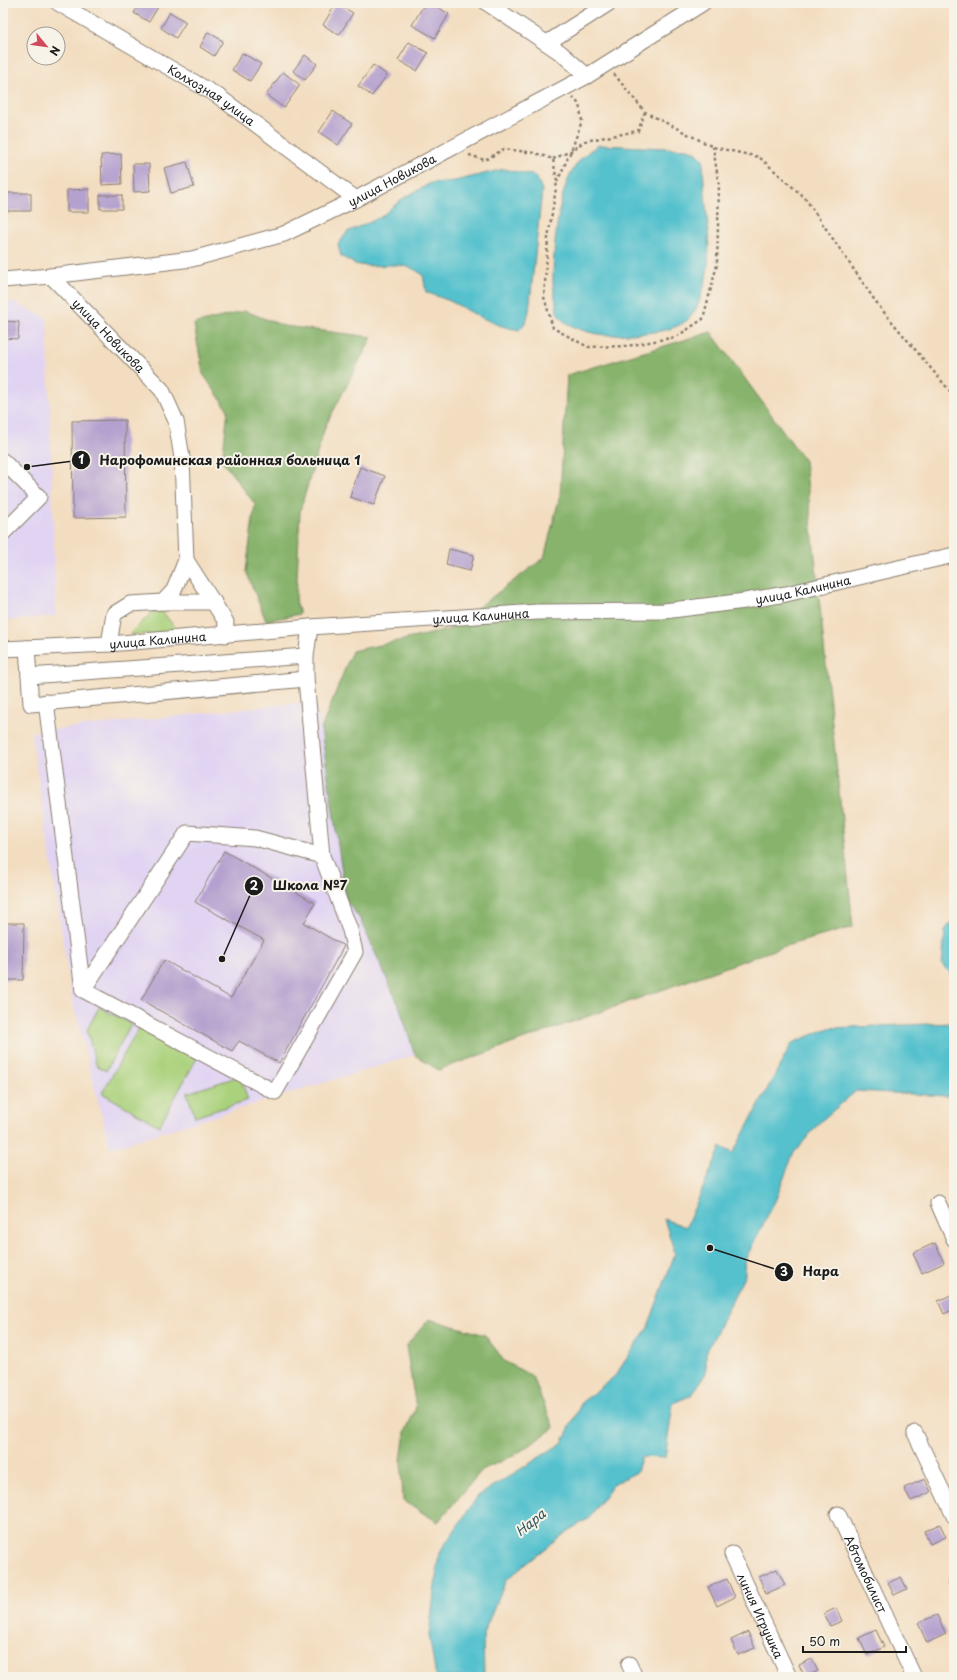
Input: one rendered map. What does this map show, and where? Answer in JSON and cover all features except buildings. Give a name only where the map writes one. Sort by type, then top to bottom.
[{"type":"street","name":"Колхозная улица","points":[[58,3],[218,96],[356,199]]},
{"type":"street","points":[[487,3],[561,53],[587,76]]},
{"type":"street","points":[[547,43],[609,3]]},
{"type":"street","name":"улица Новикова","points":[[3,280],[50,276],[192,259],[284,234],[356,199],[587,76],[702,3]]},
{"type":"street","name":"улица Новикова","points":[[50,276],[162,390],[176,421],[182,458],[186,560]]},
{"type":"street","points":[[3,461],[39,497],[3,534]]},
{"type":"street","name":"улица Калинина","points":[[3,649],[109,644],[310,627],[538,612],[664,611],[745,601],[786,594],[954,555]]},
{"type":"street","points":[[186,560],[226,622],[225,635]]},
{"type":"street","points":[[163,602],[174,590],[186,560]]},
{"type":"street","points":[[109,644],[114,614],[130,604],[163,602],[214,602]]},
{"type":"street","points":[[83,990],[275,1092],[355,952],[350,930],[322,856],[306,679],[306,656],[310,627]]},
{"type":"street","points":[[27,648],[31,704],[306,679]]},
{"type":"street","points":[[29,676],[306,656]]},
{"type":"street","points":[[46,702],[83,990]]},
{"type":"street","points":[[83,990],[187,833],[255,838],[322,856]]},
{"type":"street","points":[[938,1203],[954,1239]]},
{"type":"street","points":[[915,1433],[954,1516]]},
{"type":"street","name":"Автомобилист","points":[[838,1514],[914,1677]]},
{"type":"street","name":"линия Игрушка","points":[[732,1554],[789,1677]]},
{"type":"path","points":[[606,65],[645,112],[714,147],[759,157],[805,198],[878,305],[954,396]]},
{"type":"path","points":[[565,88],[579,104],[582,121],[557,182],[548,238],[544,296],[553,328],[588,347],[627,346],[676,337],[703,319],[717,264],[719,185],[714,147]]},
{"type":"path","points":[[449,150],[485,160],[504,149],[535,154],[553,159],[571,151],[585,141],[638,131],[645,112]]},
{"type":"path","points":[[553,159],[557,182]]},
{"type":"shaded area","points":[[15,302],[47,318],[56,616],[3,621],[3,303]]},
{"type":"shaded area","points":[[315,701],[321,729],[346,900],[360,919],[400,1008],[415,1055],[110,1148],[72,999],[31,732]]},
{"type":"green space","points":[[245,311],[284,326],[372,337],[325,427],[300,511],[296,602],[300,614],[266,621],[246,571],[255,504],[222,461],[228,410],[203,374],[194,324]]},
{"type":"green space","points":[[711,332],[805,461],[853,927],[782,947],[438,1070],[415,1055],[400,1008],[360,919],[346,900],[321,729],[352,651],[448,630],[544,558],[560,495],[567,375]]},
{"type":"green space","points":[[162,611],[176,629],[176,632],[130,634],[152,612]]},
{"type":"green space","points":[[99,1007],[131,1024],[106,1071],[96,1065],[87,1030]]},
{"type":"green space","points":[[140,1026],[197,1058],[159,1126],[102,1093]]},
{"type":"green space","points":[[240,1076],[248,1100],[195,1117],[187,1093]]},
{"type":"green space","points":[[429,1319],[485,1335],[504,1361],[532,1376],[554,1428],[515,1455],[482,1470],[438,1522],[403,1501],[401,1460],[405,1432],[416,1408],[406,1346]]},
{"type":"water","points":[[599,145],[688,149],[697,153],[703,159],[709,245],[706,279],[699,303],[695,310],[689,319],[678,326],[660,331],[606,335],[574,327],[562,319],[557,313],[553,287],[553,271],[556,230],[564,190],[576,164]]},
{"type":"water","points":[[504,169],[536,176],[542,190],[529,311],[526,322],[519,330],[492,322],[450,301],[426,292],[423,275],[415,270],[398,265],[373,266],[355,264],[341,256],[338,245],[347,232],[381,217],[402,199],[431,183],[455,181]]},
{"type":"water","points":[[954,919],[954,977],[942,965],[945,930]]},
{"type":"water","points":[[954,1023],[954,1098],[947,1096],[856,1091],[821,1121],[793,1154],[776,1199],[744,1262],[745,1275],[706,1353],[706,1373],[692,1395],[673,1403],[665,1458],[641,1457],[637,1472],[613,1484],[588,1519],[569,1530],[506,1580],[483,1634],[484,1677],[436,1677],[429,1635],[439,1553],[478,1496],[562,1443],[582,1402],[615,1376],[648,1327],[675,1253],[664,1219],[686,1227],[721,1147],[733,1153],[792,1043],[829,1028]]},
{"type":"place","name":"Нарофоминская районная больница 1","points":[[27,467]]},
{"type":"place","name":"Школа №7","points":[[222,959]]},
{"type":"place","name":"Нара","points":[[710,1248]]}]
